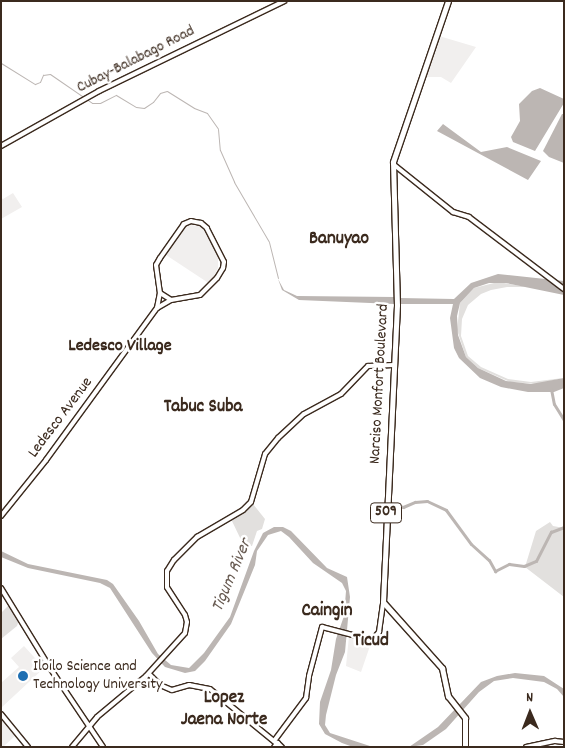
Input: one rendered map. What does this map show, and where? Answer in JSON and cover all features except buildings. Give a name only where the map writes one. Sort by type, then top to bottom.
[{"type":"main road","name":"Narciso Monfort Boulevard","points":[[383,604],[398,277],[393,164],[448,1]]},
{"type":"main road","points":[[383,604],[441,666],[446,675],[449,698],[463,714],[466,725],[465,747]]},
{"type":"street","name":"Cubay-Balabago Road","points":[[1,146],[84,99],[284,1]]},
{"type":"street","points":[[393,164],[453,212],[469,217],[564,289]]},
{"type":"street","points":[[188,222],[196,222],[207,228],[224,266],[206,292],[200,296],[171,300],[157,308],[160,293],[156,265],[179,229],[188,222]]},
{"type":"street","points":[[160,293],[171,300]]},
{"type":"street","name":"Ledesco Avenue","points":[[1,516],[46,460],[157,308]]},
{"type":"street","points":[[72,747],[89,727],[149,674],[183,637],[187,622],[182,608],[167,587],[169,567],[193,540],[243,510],[251,502],[265,454],[297,420],[310,410],[341,394],[368,366],[394,365]]},
{"type":"street","points":[[1,588],[103,747]]},
{"type":"street","points":[[149,674],[160,685],[172,690],[189,684],[210,689],[276,744],[306,698],[309,676],[322,627],[372,640],[377,636],[382,623],[383,604]]},
{"type":"street","points":[[1,714],[28,747]]},
{"type":"street","points":[[526,747],[555,741],[564,742]]},
{"type":"shaded area","points":[[439,36],[476,47],[451,83],[441,77],[425,77]]},
{"type":"shaded area","points":[[540,88],[564,99],[564,103],[535,151],[513,142],[511,137],[520,121],[519,104],[532,91]]},
{"type":"shaded area","points":[[562,114],[564,114],[564,163],[549,157],[543,151]]},
{"type":"shaded area","points":[[443,124],[481,152],[507,147],[541,161],[528,180],[437,131]]},
{"type":"shaded area","points":[[13,193],[22,207],[1,219],[1,198],[3,199]]},
{"type":"shaded area","points":[[190,225],[199,226],[205,231],[218,257],[218,268],[210,284],[166,255],[181,230]]},
{"type":"shaded area","points":[[498,274],[564,281],[564,295],[506,283],[489,283],[474,288],[460,303],[457,316],[458,335],[466,357],[478,368],[506,381],[531,384],[564,378],[564,388],[554,392],[528,392],[501,387],[480,378],[459,358],[454,348],[450,318],[453,304],[399,304],[400,298],[454,299],[471,283]]},
{"type":"shaded area","points":[[278,279],[284,290],[297,296],[395,297],[394,304],[299,300],[282,290]]},
{"type":"shaded area","points":[[498,282],[528,287],[507,287],[491,290],[481,294],[468,305],[462,319],[461,336],[468,356],[481,367],[508,379],[531,382],[563,378],[538,384],[510,382],[478,368],[466,357],[457,330],[460,303],[474,288]]},
{"type":"shaded area","points":[[253,504],[265,519],[262,529],[257,531],[252,546],[243,544],[231,519]]},
{"type":"shaded area","points":[[550,522],[553,526],[564,528],[564,597],[525,567],[536,531]]},
{"type":"shaded area","points":[[274,527],[283,527],[291,531],[327,568],[347,577],[350,597],[345,652],[336,675],[325,725],[330,733],[373,747],[353,747],[342,743],[325,734],[319,724],[320,702],[331,670],[336,639],[344,616],[346,591],[342,583],[313,563],[281,531],[268,535],[257,551],[255,565],[231,624],[205,661],[195,671],[185,673],[165,667],[152,653],[110,588],[100,583],[28,568],[1,557],[1,551],[28,564],[107,580],[113,584],[139,621],[158,654],[171,665],[189,668],[204,653],[230,617],[254,551],[263,533]]},
{"type":"shaded area","points":[[11,603],[20,617],[17,626],[1,639],[1,613]]},
{"type":"shaded area","points":[[349,636],[371,643],[361,672],[346,666]]},
{"type":"shaded area","name":"Iloilo Science and Technology University","points":[[24,646],[44,668],[1,708],[1,683],[19,667],[11,658]]},
{"type":"shaded area","points":[[515,673],[544,676],[564,689],[564,697],[557,689],[544,682],[513,678],[494,681],[479,692],[446,729],[423,745],[409,747],[438,727],[481,682],[497,676]]},
{"type":"shaded area","name":"Iloilo Science and Technology University","points":[[1,720],[15,736],[3,747],[1,747]]},
{"type":"waterway","points":[[1,63],[35,84],[40,82],[43,75],[50,74],[92,103],[100,103],[116,95],[136,107],[144,108],[153,102],[160,93],[167,91],[194,108],[207,113],[218,129],[220,150],[234,182],[269,242],[278,278]]},
{"type":"waterway","points":[[551,389],[554,404],[564,420]]},
{"type":"waterway","points":[[390,503],[403,507],[415,502],[427,501],[446,510],[471,544],[489,560],[495,571],[509,564],[524,566],[536,561],[551,532],[564,527]]},
{"type":"place","name":"Iloilo Science and Technology University","points":[[23,676]]},
{"type":"district","name":"Banuyao","points":[[339,240]]},
{"type":"district","name":"Ledesco Village","points":[[120,347]]},
{"type":"district","name":"Tabuc Suba","points":[[203,408]]},
{"type":"district","name":"Caingin","points":[[327,612]]},
{"type":"district","name":"Ticud","points":[[371,642]]},
{"type":"district","name":"Lopez Jaena Norte","points":[[224,710]]},
{"type":"water label","name":"Tigum River","points":[[233,576]]}]
